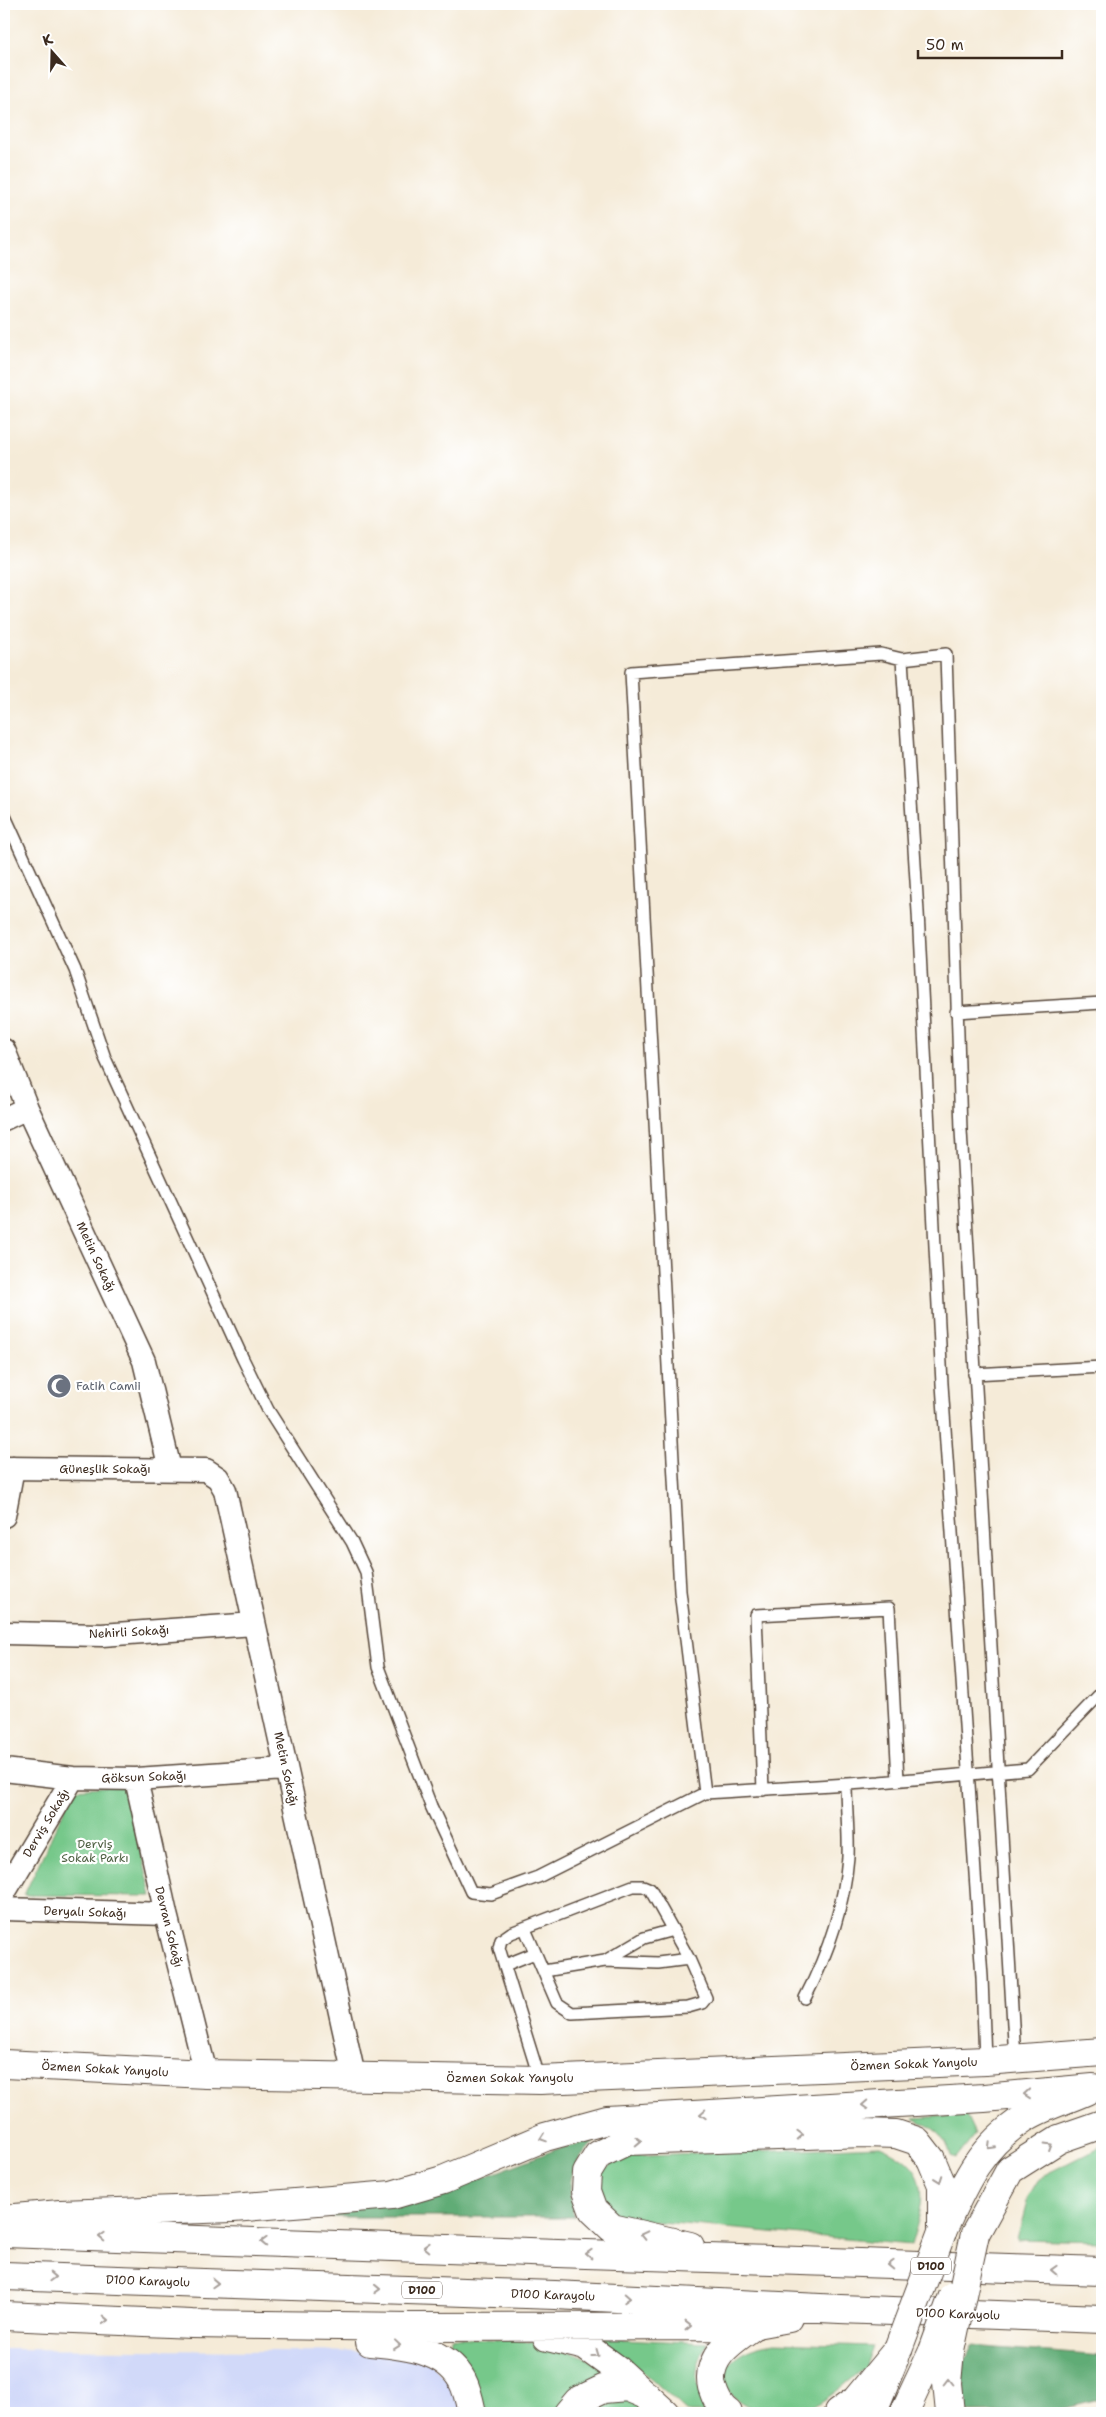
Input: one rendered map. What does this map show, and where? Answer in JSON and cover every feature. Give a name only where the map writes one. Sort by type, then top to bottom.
[{"type":"main road","name":"Özmen Sokak Yanyolu","points":[[4,2064],[206,2074],[540,2080],[985,2061],[1102,2052]]},
{"type":"main road","points":[[4,2219],[60,2214],[233,2208],[392,2195],[443,2180],[545,2137],[607,2120],[984,2098],[1098,2087]]},
{"type":"main road","points":[[869,2413],[875,2406],[942,2232],[968,2174],[989,2146],[1023,2118],[1098,2087]]},
{"type":"main road","points":[[912,2413],[941,2351],[975,2234],[1010,2170],[1059,2139],[1102,2124]]},
{"type":"main road","points":[[760,2262],[612,2228],[593,2210],[586,2191],[587,2173],[598,2154],[627,2141],[864,2133],[896,2134],[917,2141],[931,2159],[942,2185],[942,2232]]},
{"type":"main road","name":"D100","points":[[4,2233],[406,2246],[760,2262],[1102,2271]]},
{"type":"main road","name":"D100 Karayolu","points":[[4,2276],[556,2295],[840,2309],[1102,2319]]},
{"type":"main road","points":[[4,2316],[192,2324],[411,2326],[756,2324],[840,2309]]},
{"type":"main road","points":[[1066,2318],[1102,2335]]},
{"type":"main road","points":[[192,2324],[413,2346],[442,2359],[462,2380],[472,2413]]},
{"type":"main road","points":[[728,2413],[721,2408],[714,2392],[710,2376],[714,2361],[728,2345],[756,2324]]},
{"type":"main road","points":[[411,2326],[537,2335],[585,2346],[618,2370],[657,2405]]},
{"type":"main road","points":[[838,2413],[856,2400],[898,2349]]},
{"type":"main road","points":[[904,2413],[941,2351]]},
{"type":"main road","points":[[941,2351],[950,2413]]},
{"type":"main road","points":[[568,2413],[578,2401],[603,2389],[627,2387],[657,2405]]},
{"type":"street","name":"Metin Sokağı","points":[[4,1050],[27,1108],[144,1361],[170,1469]]},
{"type":"street","points":[[4,1119],[27,1108]]},
{"type":"street","points":[[4,1516],[8,1468]]},
{"type":"street","name":"Güneşlik Sokağı","points":[[8,1468],[206,1470]]},
{"type":"street","name":"Metin Sokağı","points":[[206,1470],[218,1478],[225,1490],[354,2076]]},
{"type":"street","name":"Nehirli Sokağı","points":[[4,1633],[102,1635],[254,1624]]},
{"type":"street","name":"Göksun Sokağı","points":[[4,1770],[73,1778],[136,1779],[286,1769]]},
{"type":"street","name":"Derviş Sokağı","points":[[4,1893],[73,1778]]},
{"type":"street","name":"Devran Sokağı","points":[[136,1779],[166,1914],[206,2074]]},
{"type":"street","name":"Deryalı Sokağı","points":[[4,1909],[166,1914]]},
{"type":"lane","points":[[705,1794],[680,1591],[631,672],[881,654],[902,659],[946,654],[956,1012],[974,1374],[1015,2059]]},
{"type":"lane","points":[[902,659],[918,912],[942,1384],[982,1977],[985,2061]]},
{"type":"lane","points":[[4,814],[75,970],[105,1058],[243,1359],[268,1410],[352,1542],[366,1572],[378,1667],[431,1806],[471,1892],[492,1894],[538,1877],[705,1794],[1028,1769],[1102,1692]]},
{"type":"lane","points":[[956,1012],[1102,1003]]},
{"type":"lane","points":[[974,1374],[1102,1368]]},
{"type":"lane","points":[[762,1790],[756,1615],[888,1608],[898,1780]]},
{"type":"lane","points":[[804,1998],[820,1968],[835,1929],[848,1857],[846,1784]]},
{"type":"lane","points":[[525,1929],[557,2002],[572,2013],[688,2006],[702,2003],[706,1998],[689,1959],[650,1889],[643,1886],[633,1886],[511,1933],[501,1940],[499,1948],[540,2080]]},
{"type":"lane","points":[[605,1961],[644,1938],[672,1930]]},
{"type":"lane","points":[[505,1965],[535,1953]]},
{"type":"lane","points":[[544,1971],[605,1961],[658,1963],[689,1959]]},
{"type":"shaded area","points":[[4,2349],[403,2352],[433,2365],[452,2385],[464,2413],[4,2413]]},
{"type":"green space","name":"Derviş Sokak Parkı","points":[[125,1785],[152,1896],[24,1895],[74,1789]]},
{"type":"green space","points":[[966,2115],[975,2134],[956,2158],[951,2156],[945,2142],[937,2132],[913,2118]]},
{"type":"green space","points":[[596,2140],[580,2158],[572,2175],[570,2193],[574,2217],[282,2217],[437,2195],[557,2149]]},
{"type":"green space","points":[[880,2146],[910,2165],[917,2175],[921,2187],[920,2213],[911,2245],[617,2218],[607,2208],[599,2192],[600,2172],[623,2156]]},
{"type":"green space","points":[[1102,2146],[1102,2241],[1017,2239],[1028,2197],[1040,2177]]},
{"type":"green space","points":[[451,2337],[539,2342],[583,2356],[619,2378],[558,2413],[483,2413],[450,2351]]},
{"type":"green space","points":[[581,2337],[707,2343],[699,2363],[697,2379],[698,2387],[713,2413],[689,2413],[643,2371]]},
{"type":"green space","points":[[774,2343],[873,2346],[866,2365],[868,2367],[864,2372],[861,2371],[821,2402],[793,2413],[768,2412],[748,2405],[733,2396],[726,2384],[725,2371],[733,2359],[749,2349]]},
{"type":"green space","points":[[972,2346],[1102,2356],[1102,2399],[1045,2413],[969,2413],[959,2395],[958,2380]]},
{"type":"green space","points":[[627,2398],[654,2413],[581,2413],[599,2399]]},
{"type":"place","name":"Fatih Camii","points":[[59,1386]]}]
